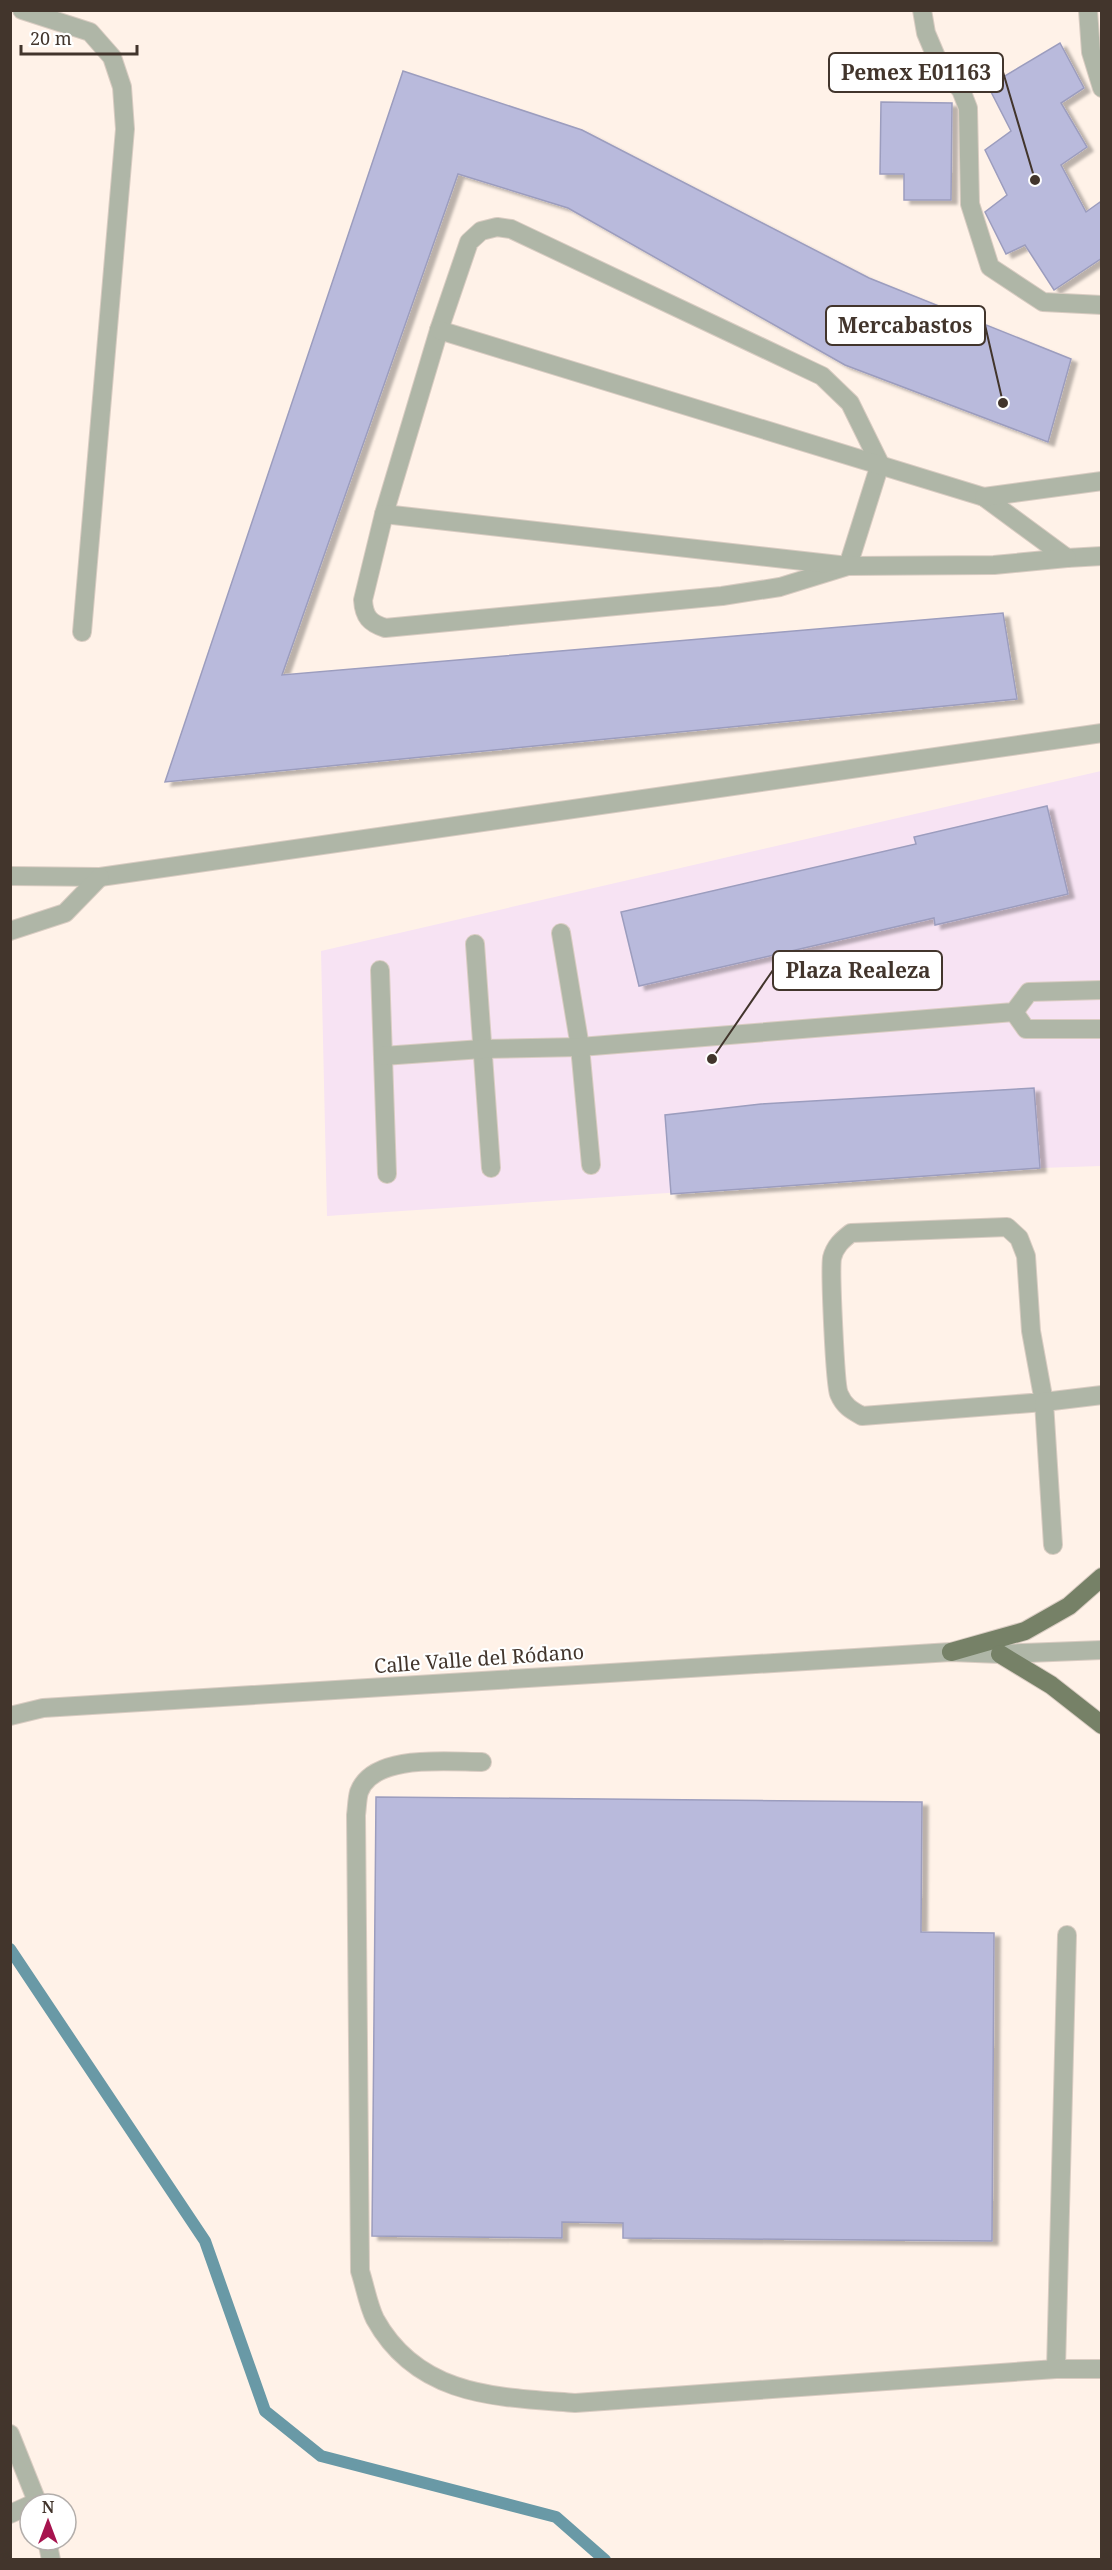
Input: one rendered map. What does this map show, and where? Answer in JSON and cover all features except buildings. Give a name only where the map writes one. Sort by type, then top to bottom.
[{"type":"main road","points":[[951,1652],[1024,1631],[1069,1606],[1101,1577]]},
{"type":"main road","points":[[1000,1654],[1052,1685],[1101,1725]]},
{"type":"street","points":[[22,10],[90,32],[112,57],[122,87],[124,141],[82,632]]},
{"type":"street","points":[[922,10],[926,33],[940,66],[961,90],[968,108],[970,204],[990,267],[1043,302],[1101,305]]},
{"type":"street","points":[[1088,10],[1091,52],[1101,88]]},
{"type":"street","points":[[497,227],[511,228],[822,376],[850,403],[880,464],[848,566],[780,587],[722,596],[385,628],[372,623],[364,612],[363,600],[384,514],[439,330],[469,242],[481,231],[497,227]]},
{"type":"street","points":[[439,330],[984,497],[1067,558]]},
{"type":"street","points":[[984,497],[1101,481]]},
{"type":"street","points":[[384,514],[848,566],[994,565],[1101,556]]},
{"type":"street","points":[[10,876],[100,877],[1101,733]]},
{"type":"street","points":[[10,931],[65,913],[100,877]]},
{"type":"street","points":[[561,933],[580,1047],[591,1165]]},
{"type":"street","points":[[475,944],[491,1168]]},
{"type":"street","points":[[380,970],[387,1174]]},
{"type":"street","points":[[383,1056],[482,1049],[580,1047],[1014,1012],[1029,992],[1101,990]]},
{"type":"street","points":[[1014,1012],[1026,1029],[1101,1029]]},
{"type":"street","points":[[1053,1545],[1044,1401],[1030,1331],[1026,1256],[1019,1238],[1007,1227],[851,1233],[838,1243],[832,1259],[835,1340],[838,1391],[846,1407],[862,1416],[1044,1401],[1101,1395]]},
{"type":"street","name":"Calle Valle del Ródano","points":[[10,1716],[43,1708],[951,1652],[1000,1654],[1101,1650]]},
{"type":"street","points":[[482,1762],[395,1764],[371,1774],[359,1791],[357,1807],[360,2271],[375,2318],[400,2353],[441,2382],[497,2397],[575,2403],[1056,2369],[1101,2368]]},
{"type":"street","points":[[1056,2369],[1067,1935]]},
{"type":"street","points":[[10,2434],[30,2492]]},
{"type":"shaded area","points":[[1101,771],[1101,1166],[1040,1168],[327,1216],[321,951]]},
{"type":"waterway","points":[[10,1949],[205,2241],[265,2411],[321,2456],[556,2517],[605,2560]]},
{"type":"place","name":"Pemex E01163","points":[[1035,180]]},
{"type":"place","name":"Mercabastos","points":[[1003,403]]},
{"type":"place","name":"Plaza Realeza","points":[[712,1059]]}]
